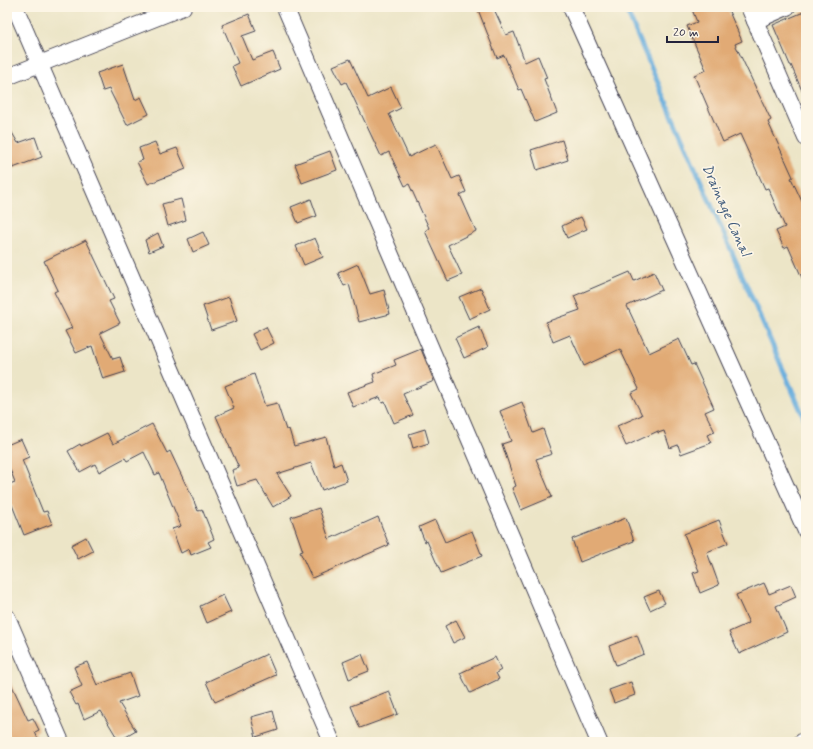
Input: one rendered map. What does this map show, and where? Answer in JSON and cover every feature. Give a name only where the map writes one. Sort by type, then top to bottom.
[{"type":"street","points":[[16,7],[332,742]]},
{"type":"street","points":[[7,77],[182,7]]},
{"type":"street","points":[[285,7],[599,742]]},
{"type":"street","points":[[571,7],[806,531]]},
{"type":"street","points":[[787,7],[752,14],[806,138]]},
{"type":"street","points":[[7,617],[62,742]]},
{"type":"street","points":[[802,742],[806,740]]},
{"type":"building","points":[[477,7],[493,7],[506,35],[514,32],[525,62],[538,56],[547,78],[544,79],[557,113],[535,122],[504,55],[497,58]]},
{"type":"building","points":[[691,7],[727,7],[742,41],[735,44],[771,120],[768,122],[806,210],[806,287],[788,246],[784,248],[776,231],[785,227],[768,188],[765,189],[740,134],[723,142],[694,75],[706,70],[687,26],[697,22]]},
{"type":"building","points":[[806,11],[806,100],[773,25]]},
{"type":"building","points":[[249,14],[256,31],[242,36],[252,60],[273,52],[280,69],[241,86],[232,66],[238,63],[222,25]]},
{"type":"building","points":[[350,59],[368,98],[391,87],[401,108],[389,114],[409,157],[436,144],[452,179],[459,176],[466,192],[460,195],[476,231],[448,245],[462,275],[448,281],[425,231],[429,228],[409,184],[405,186],[389,152],[381,156],[346,82],[342,84],[333,66]]},
{"type":"building","points":[[123,64],[135,100],[141,97],[149,114],[127,125],[109,89],[103,91],[97,73]]},
{"type":"building","points":[[7,124],[18,143],[35,137],[42,157],[13,168],[7,152]]},
{"type":"building","points":[[562,140],[568,160],[537,170],[531,150]]},
{"type":"building","points":[[155,142],[160,154],[177,148],[186,169],[148,184],[137,162],[143,160],[139,148]]},
{"type":"building","points":[[330,151],[337,170],[302,183],[295,164]]},
{"type":"building","points":[[181,199],[186,220],[168,226],[162,204]]},
{"type":"building","points":[[311,199],[317,216],[298,223],[291,207]]},
{"type":"building","points":[[581,217],[587,229],[567,238],[562,226]]},
{"type":"building","points":[[203,232],[209,245],[193,252],[188,239]]},
{"type":"building","points":[[158,233],[163,246],[149,252],[145,240]]},
{"type":"building","points":[[315,238],[323,257],[304,265],[296,246]]},
{"type":"building","points":[[86,240],[114,299],[109,301],[120,323],[100,333],[113,359],[120,357],[125,372],[103,379],[92,346],[76,353],[65,331],[72,328],[54,292],[58,290],[44,261]]},
{"type":"building","points":[[358,264],[370,294],[384,290],[390,314],[359,322],[349,284],[344,286],[338,273]]},
{"type":"building","points":[[630,272],[634,281],[654,272],[662,290],[627,306],[649,353],[679,339],[691,365],[694,364],[714,408],[705,412],[715,432],[707,435],[711,443],[681,454],[678,445],[670,448],[664,431],[658,433],[658,431],[626,446],[617,426],[642,415],[631,393],[639,389],[620,349],[584,366],[570,335],[553,342],[546,322],[580,310],[574,296]]},
{"type":"building","points":[[481,288],[490,309],[469,319],[459,297]]},
{"type":"building","points":[[229,297],[237,321],[211,330],[203,306]]},
{"type":"building","points":[[266,327],[274,343],[260,350],[252,334]]},
{"type":"building","points":[[479,327],[488,347],[464,358],[455,338]]},
{"type":"building","points":[[421,349],[434,381],[403,394],[413,415],[394,423],[385,402],[382,403],[380,397],[353,407],[347,392],[375,382],[373,374],[396,365],[394,360]]},
{"type":"building","points":[[254,374],[265,406],[277,403],[286,430],[289,429],[294,446],[326,437],[334,466],[341,463],[347,481],[322,490],[311,463],[277,474],[291,496],[273,507],[257,480],[237,486],[232,470],[239,468],[216,416],[234,408],[225,386]]},
{"type":"building","points":[[522,402],[533,433],[543,429],[552,454],[536,459],[552,497],[521,510],[512,488],[516,486],[502,444],[511,441],[500,411]]},
{"type":"building","points":[[152,424],[167,453],[170,451],[198,511],[202,509],[214,539],[208,542],[211,547],[191,555],[189,549],[181,553],[172,529],[181,526],[159,473],[155,475],[144,452],[127,461],[125,458],[99,472],[95,464],[80,472],[68,451],[80,444],[81,446],[107,433],[113,444]]},
{"type":"building","points":[[425,429],[429,443],[413,448],[409,434]]},
{"type":"building","points":[[21,439],[29,457],[22,460],[43,512],[47,511],[52,524],[24,535],[12,505],[7,507],[7,485],[15,482],[7,462],[7,445]]},
{"type":"building","points":[[319,508],[329,539],[378,517],[389,545],[312,578],[300,552],[303,551],[291,517]]},
{"type":"building","points":[[626,518],[634,541],[580,562],[572,539]]},
{"type":"building","points":[[435,520],[445,542],[472,531],[482,556],[441,573],[419,527]]},
{"type":"building","points":[[719,520],[728,543],[707,552],[719,585],[700,593],[693,573],[699,571],[684,534]]},
{"type":"building","points":[[86,537],[93,551],[78,559],[71,545]]},
{"type":"building","points":[[764,583],[769,594],[791,585],[796,597],[776,606],[787,632],[739,654],[729,632],[749,623],[736,595]]},
{"type":"building","points":[[659,591],[665,603],[650,610],[644,597]]},
{"type":"building","points":[[223,595],[231,612],[207,623],[200,606]]},
{"type":"building","points":[[456,620],[465,637],[453,643],[445,626]]},
{"type":"building","points":[[637,635],[644,654],[616,665],[609,646]]},
{"type":"building","points":[[267,654],[276,675],[215,702],[206,682]]},
{"type":"building","points":[[362,654],[369,671],[349,679],[343,662]]},
{"type":"building","points":[[495,657],[501,670],[496,673],[499,679],[470,693],[460,673]]},
{"type":"building","points":[[87,662],[97,685],[130,673],[138,696],[119,703],[136,731],[119,741],[101,711],[84,719],[78,704],[76,705],[69,692],[82,686],[74,667]]},
{"type":"building","points":[[7,675],[28,720],[33,718],[39,730],[35,732],[38,739],[31,742],[12,742],[7,730]]},
{"type":"building","points":[[631,682],[635,695],[614,703],[609,690]]},
{"type":"building","points":[[389,691],[398,714],[360,728],[351,706]]},
{"type":"building","points":[[273,711],[278,730],[256,737],[251,717]]},
{"type":"waterway","name":"Drainage Canal","points":[[625,7],[806,422]]}]
